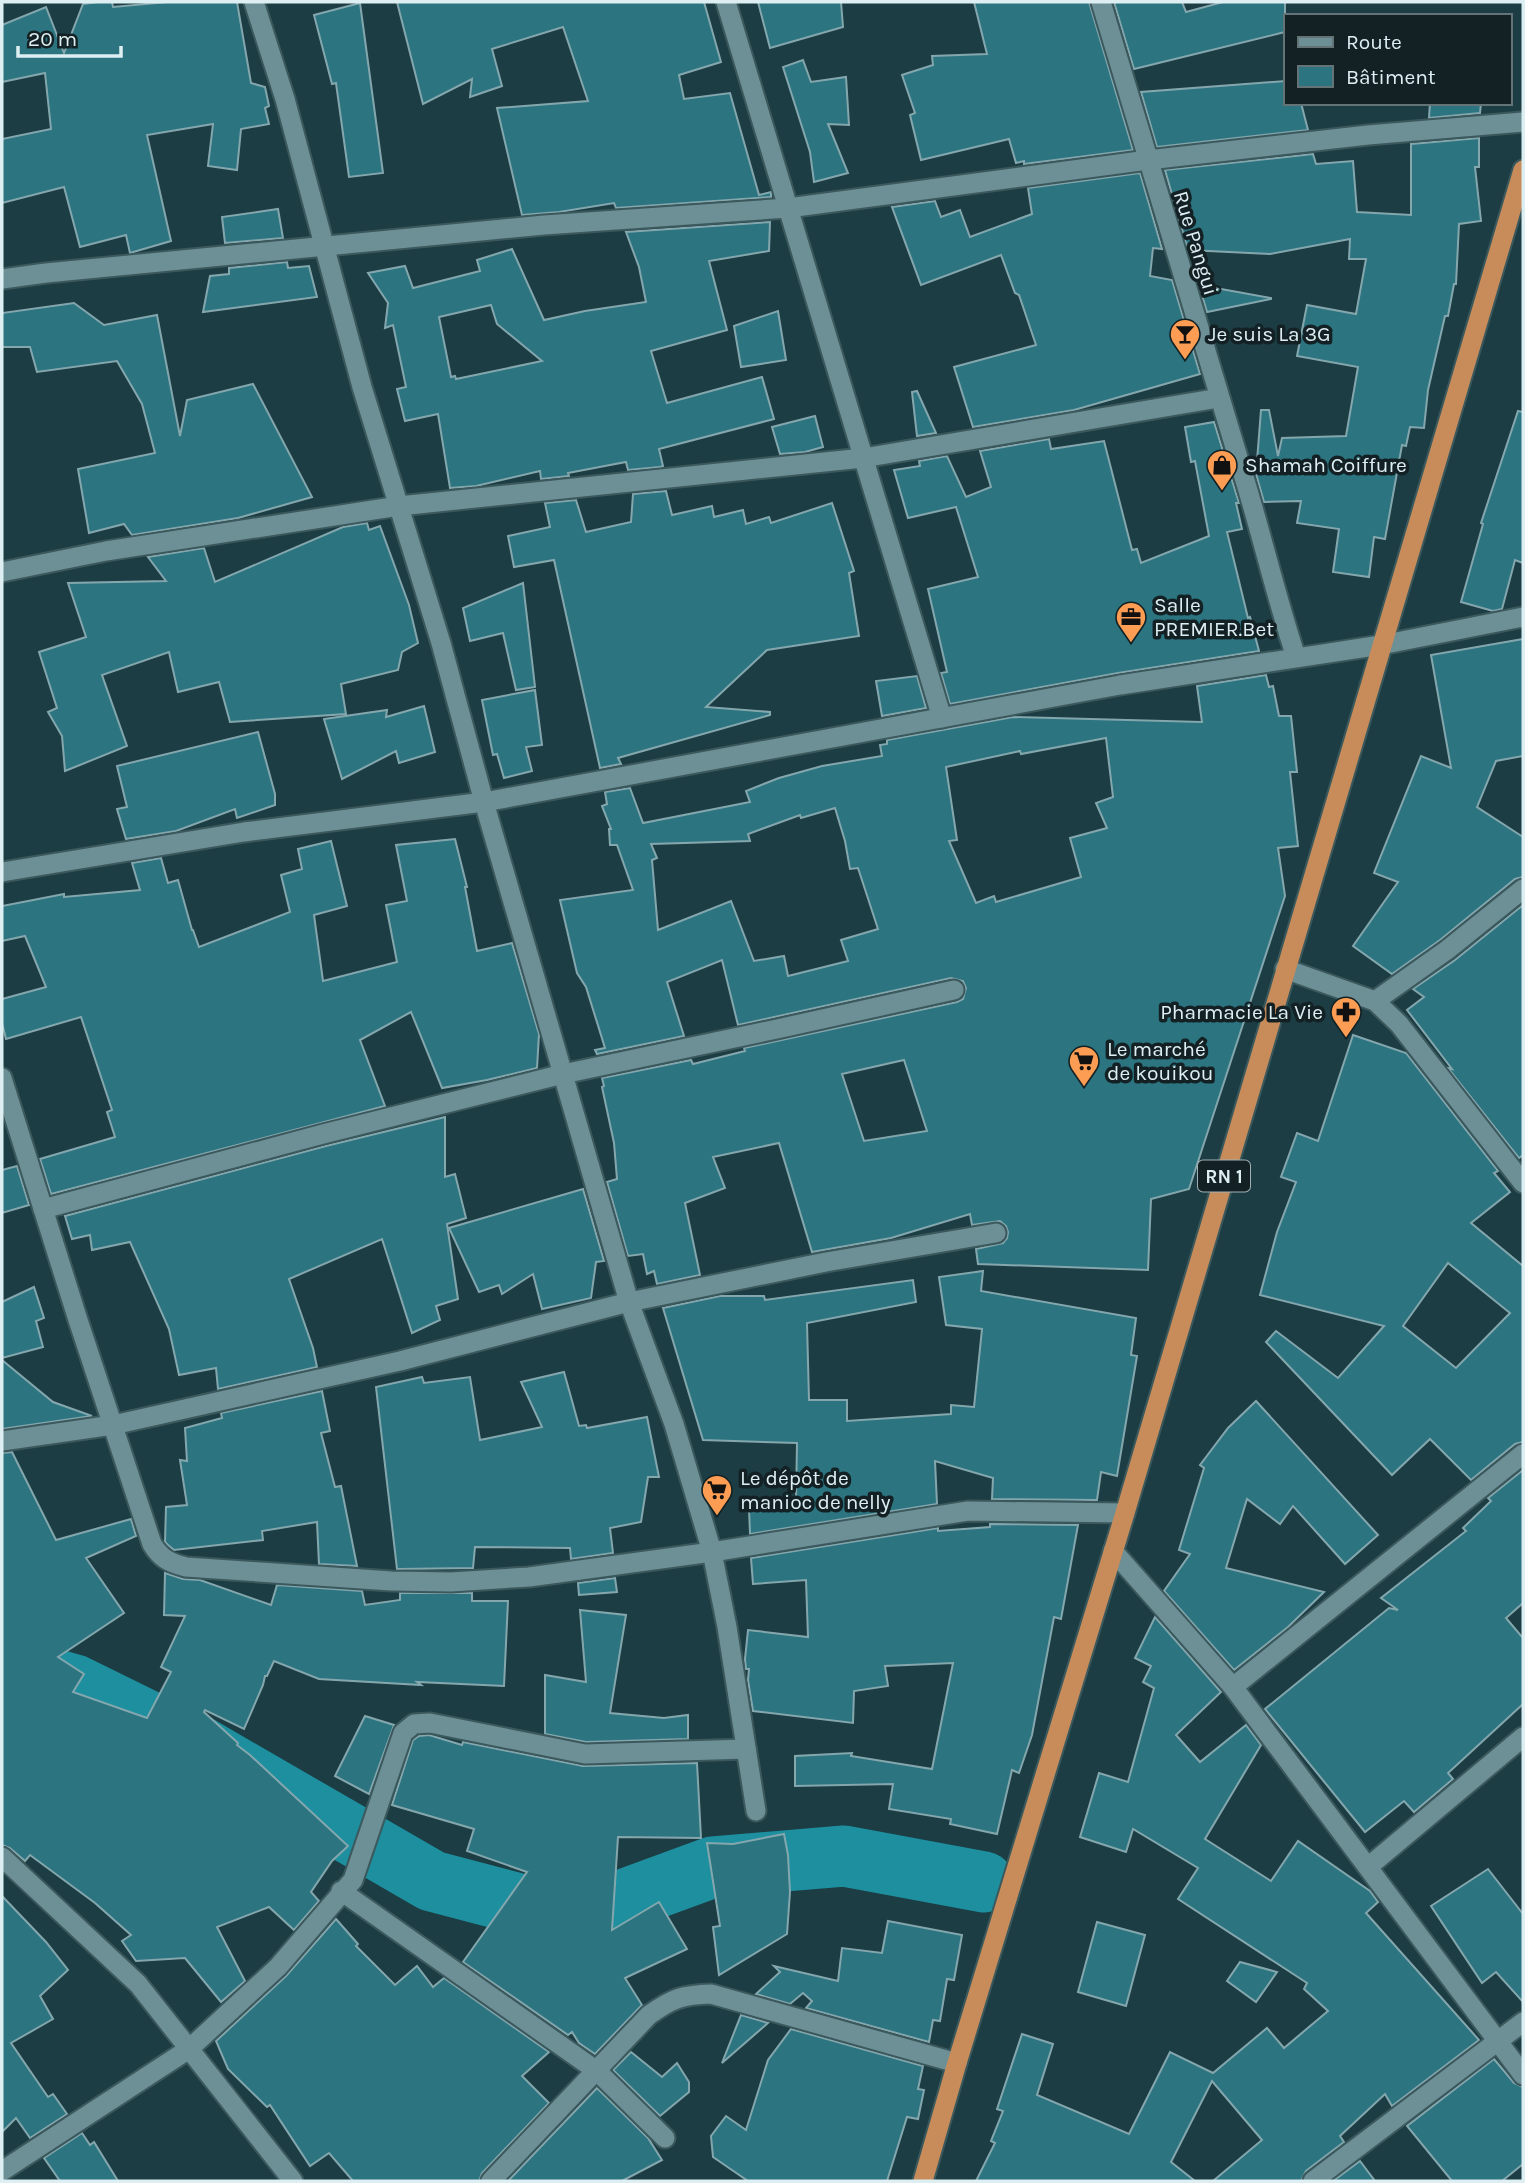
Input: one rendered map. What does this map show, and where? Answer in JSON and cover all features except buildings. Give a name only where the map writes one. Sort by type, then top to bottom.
[{"type":"highway","name":"RN 1","points":[[923,2181],[1125,1513],[1523,170]]},
{"type":"street","points":[[254,2],[285,99],[362,387],[441,643],[484,802],[629,1302],[674,1424],[712,1552],[727,1627],[756,1811]]},
{"type":"street","points":[[726,2],[942,718]]},
{"type":"street","name":"Rue Pangui","points":[[1101,2],[1296,657]]},
{"type":"street","points":[[2,279],[544,225],[788,208],[1148,160],[1368,135],[1523,122]]},
{"type":"street","points":[[2,572],[106,551],[399,506],[863,458],[1219,398]]},
{"type":"street","points":[[2,872],[244,832],[484,802],[1120,685],[1381,645],[1523,617]]},
{"type":"street","points":[[1375,1001],[1447,950],[1523,889]]},
{"type":"street","points":[[1285,969],[1375,1001],[1399,1024],[1523,1182]]},
{"type":"street","points":[[43,1209],[323,1134],[563,1074],[954,990]]},
{"type":"street","points":[[2,1078],[152,1544],[158,1554],[168,1562],[186,1567],[391,1581],[451,1582],[529,1577],[712,1552],[968,1511],[1125,1513]]},
{"type":"street","points":[[2,1441],[113,1424],[400,1360],[629,1302],[826,1262],[996,1233]]},
{"type":"street","points":[[1233,1687],[1523,1454]]},
{"type":"street","points":[[1113,1552],[1233,1687],[1523,2075]]},
{"type":"street","points":[[2,2171],[189,2049],[278,1967],[353,1880],[403,1733],[414,1724],[430,1723],[585,1754],[746,1749]]},
{"type":"street","points":[[1368,1867],[1523,1737]]},
{"type":"street","points":[[2,1857],[138,1984],[293,2181]]},
{"type":"street","points":[[341,1892],[597,2071],[665,2138]]},
{"type":"street","points":[[491,2181],[649,2015],[666,2003],[686,1995],[711,1994],[957,2063]]},
{"type":"street","points":[[1313,2181],[1523,2022]]},
{"type":"waterway","points":[[2,1661],[12,1667],[75,1685],[197,1745],[432,1881],[531,1907],[623,1900],[713,1867],[844,1856],[984,1882]]},
{"type":"place","name":"Je suis La 3G","points":[[1185,361]]},
{"type":"place","name":"Shamah Coiffure","points":[[1222,492]]},
{"type":"place","name":"Salle PREMIER.Bet","points":[[1131,644]]},
{"type":"place","name":"Pharmacie La Vie","points":[[1346,1039]]},
{"type":"place","name":"Le marché de kouikou","points":[[1084,1088]]},
{"type":"place","name":"Le dépôt de manioc de nelly","points":[[717,1517]]}]
